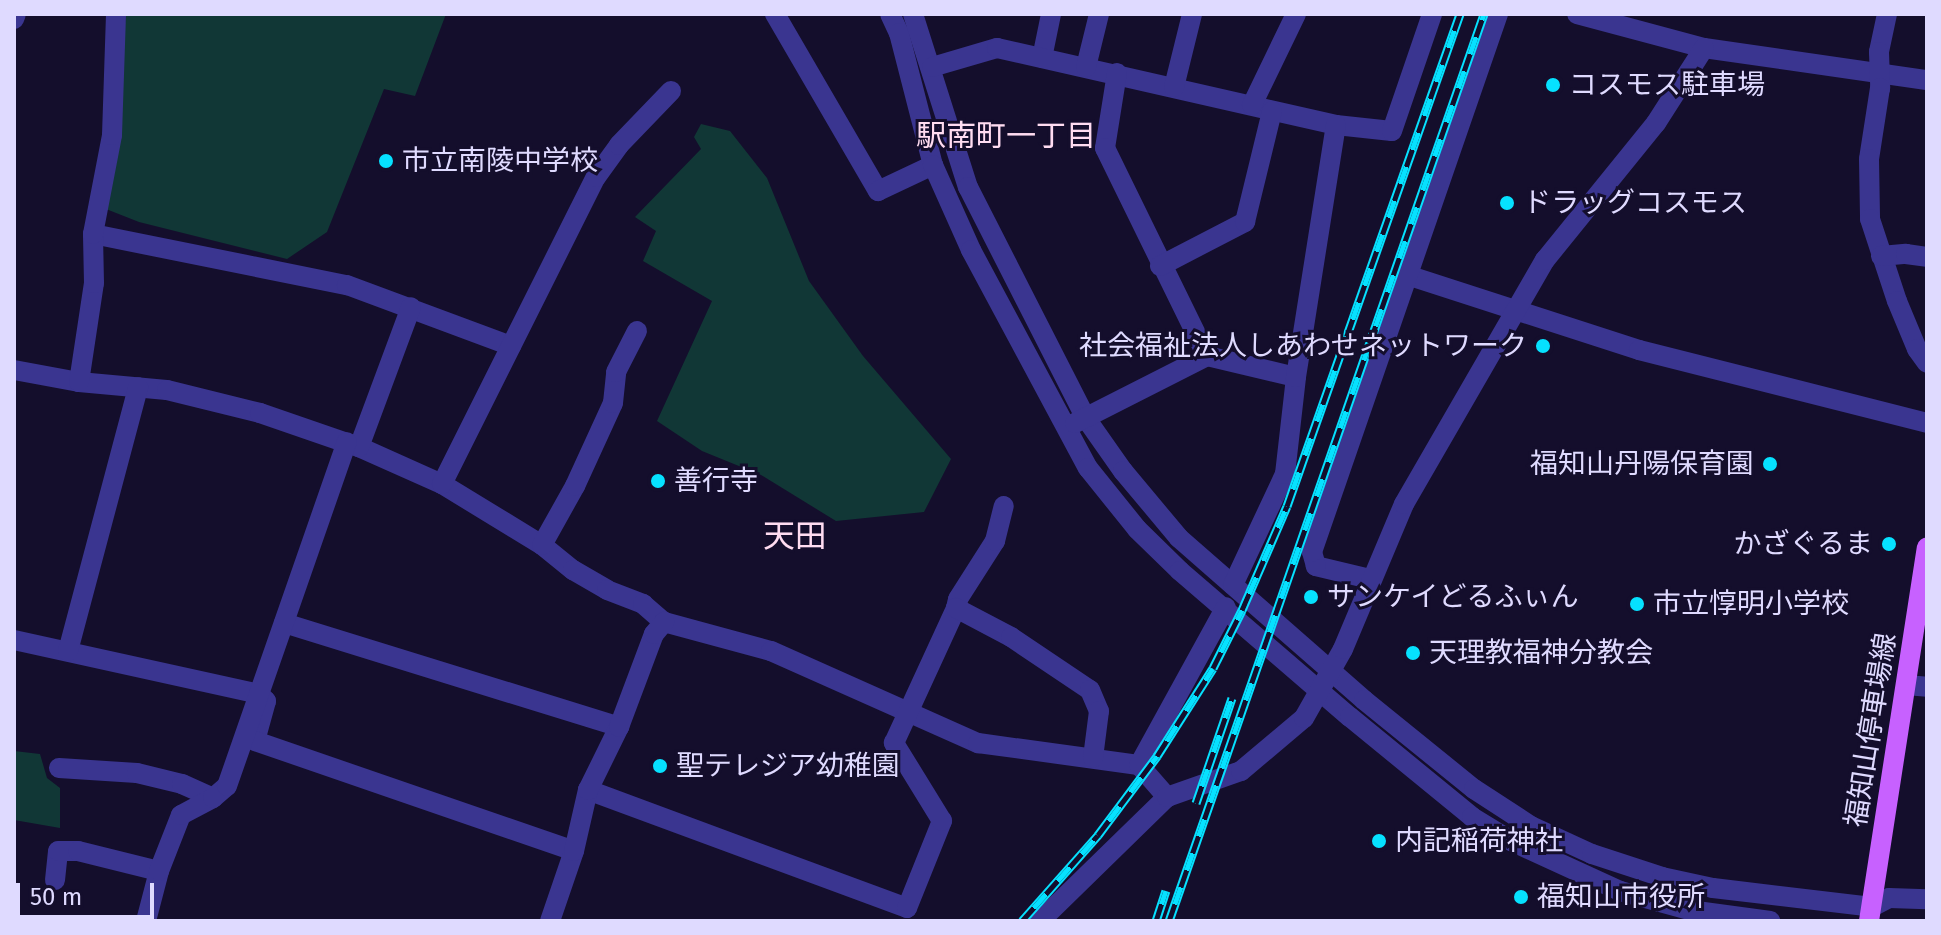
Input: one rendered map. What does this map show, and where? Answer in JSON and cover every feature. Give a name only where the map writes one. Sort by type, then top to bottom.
[{"type":"main road","name":"福知山停車場線","points":[[1870,914],[1917,686],[1927,547]]},
{"type":"street","points":[[79,382],[94,283],[93,234],[112,135],[116,14]]},
{"type":"street","points":[[890,14],[899,33],[933,165],[971,250],[1088,468],[1137,529],[1180,571],[1472,817],[1513,842],[1620,891],[1689,910],[1770,921]]},
{"type":"street","points":[[913,14],[968,187],[1085,417],[1123,471],[1179,538],[1474,789],[1531,826],[1592,854],[1662,877],[1713,888],[1870,914],[1889,898],[1927,899]]},
{"type":"street","points":[[1042,58],[1051,14]]},
{"type":"street","points":[[1086,67],[1099,14]]},
{"type":"street","points":[[1174,87],[1192,14]]},
{"type":"street","points":[[1252,105],[1296,14]]},
{"type":"street","points":[[932,67],[997,48],[1336,125],[1392,131],[1432,14]]},
{"type":"street","points":[[1370,579],[1316,566],[1312,552],[1498,14]]},
{"type":"street","points":[[1577,14],[1704,48],[1927,80]]},
{"type":"street","points":[[1887,14],[1867,184],[1870,219],[1917,349],[1927,363]]},
{"type":"street","points":[[778,15],[878,191],[933,165]]},
{"type":"street","points":[[1040,921],[1167,797],[1241,771],[1304,718],[1332,671],[1410,491],[1545,260],[1656,123],[1704,48]]},
{"type":"street","points":[[1117,73],[1105,148],[1160,266],[1207,356]]},
{"type":"street","points":[[442,484],[596,177],[619,145],[671,91]]},
{"type":"street","points":[[1160,266],[1245,222],[1272,111]]},
{"type":"street","points":[[1233,585],[1285,474],[1296,377],[1336,125]]},
{"type":"street","points":[[93,234],[347,285],[511,346]]},
{"type":"street","points":[[1881,256],[1906,254],[1927,257]]},
{"type":"street","points":[[1407,275],[1639,350],[1927,423]]},
{"type":"street","points":[[146,921],[159,871],[181,815],[213,798],[227,786],[284,623],[411,307]]},
{"type":"street","points":[[542,545],[575,486],[613,403],[616,372],[637,331]]},
{"type":"street","points":[[1065,428],[1207,356],[1296,377]]},
{"type":"street","points":[[14,370],[79,382],[167,390],[260,413],[353,445],[442,484],[542,545],[573,570],[607,590],[643,604],[664,622],[771,651],[978,743],[1139,765],[1167,797]]},
{"type":"street","points":[[68,651],[138,387]]},
{"type":"street","points":[[588,790],[907,908],[942,821],[894,743],[958,599],[995,541],[1004,506]]},
{"type":"street","points":[[1139,765],[1226,607]]},
{"type":"street","points":[[956,608],[1011,637],[1090,690],[1099,711],[1093,758]]},
{"type":"street","points":[[550,921],[574,851],[588,790],[619,727],[654,634],[664,622]]},
{"type":"street","points":[[284,623],[619,727]]},
{"type":"street","points":[[14,640],[259,694],[266,701],[255,741],[574,851]]},
{"type":"street","points":[[59,768],[137,773],[182,784],[213,798]]},
{"type":"street","points":[[55,880],[58,851],[78,851],[159,871]]},
{"type":"green space","points":[[126,14],[446,14],[415,96],[384,89],[327,232],[287,259],[139,222],[106,209]]},
{"type":"green space","points":[[701,124],[730,131],[767,178],[809,281],[863,356],[951,459],[924,512],[836,521],[761,475],[702,451],[657,421],[712,301],[643,261],[656,231],[635,217],[701,149],[694,137]]},
{"type":"green space","points":[[14,751],[40,754],[47,778],[60,788],[60,828],[14,820]]},
{"type":"railway","points":[[1022,921],[1098,835],[1157,756],[1213,668],[1242,610],[1287,506],[1460,14]]},
{"type":"railway","points":[[1169,921],[1484,14]]},
{"type":"railway","points":[[1196,803],[1232,698]]},
{"type":"railway","points":[[1156,921],[1166,891]]},
{"type":"place","name":"コスモス駐車場","points":[[1553,85]]},
{"type":"place","name":"市立南陵中学校","points":[[386,161]]},
{"type":"place","name":"ドラッグコスモス","points":[[1507,203]]},
{"type":"place","name":"社会福祉法人しあわせネットワーク","points":[[1543,346]]},
{"type":"place","name":"福知山丹陽保育園","points":[[1770,464]]},
{"type":"place","name":"善行寺","points":[[658,481]]},
{"type":"place","name":"かざぐるま","points":[[1889,544]]},
{"type":"place","name":"サンケイどるふぃん","points":[[1311,597]]},
{"type":"place","name":"市立惇明小学校","points":[[1637,604]]},
{"type":"place","name":"天理教福神分教会","points":[[1413,653]]},
{"type":"place","name":"聖テレジア幼稚園","points":[[660,766]]},
{"type":"place","name":"内記稲荷神社","points":[[1379,841]]},
{"type":"place","name":"福知山市役所","points":[[1521,897]]},
{"type":"district","name":"駅南町一丁目","points":[[1006,136]]},
{"type":"district","name":"天田","points":[[795,536]]}]
